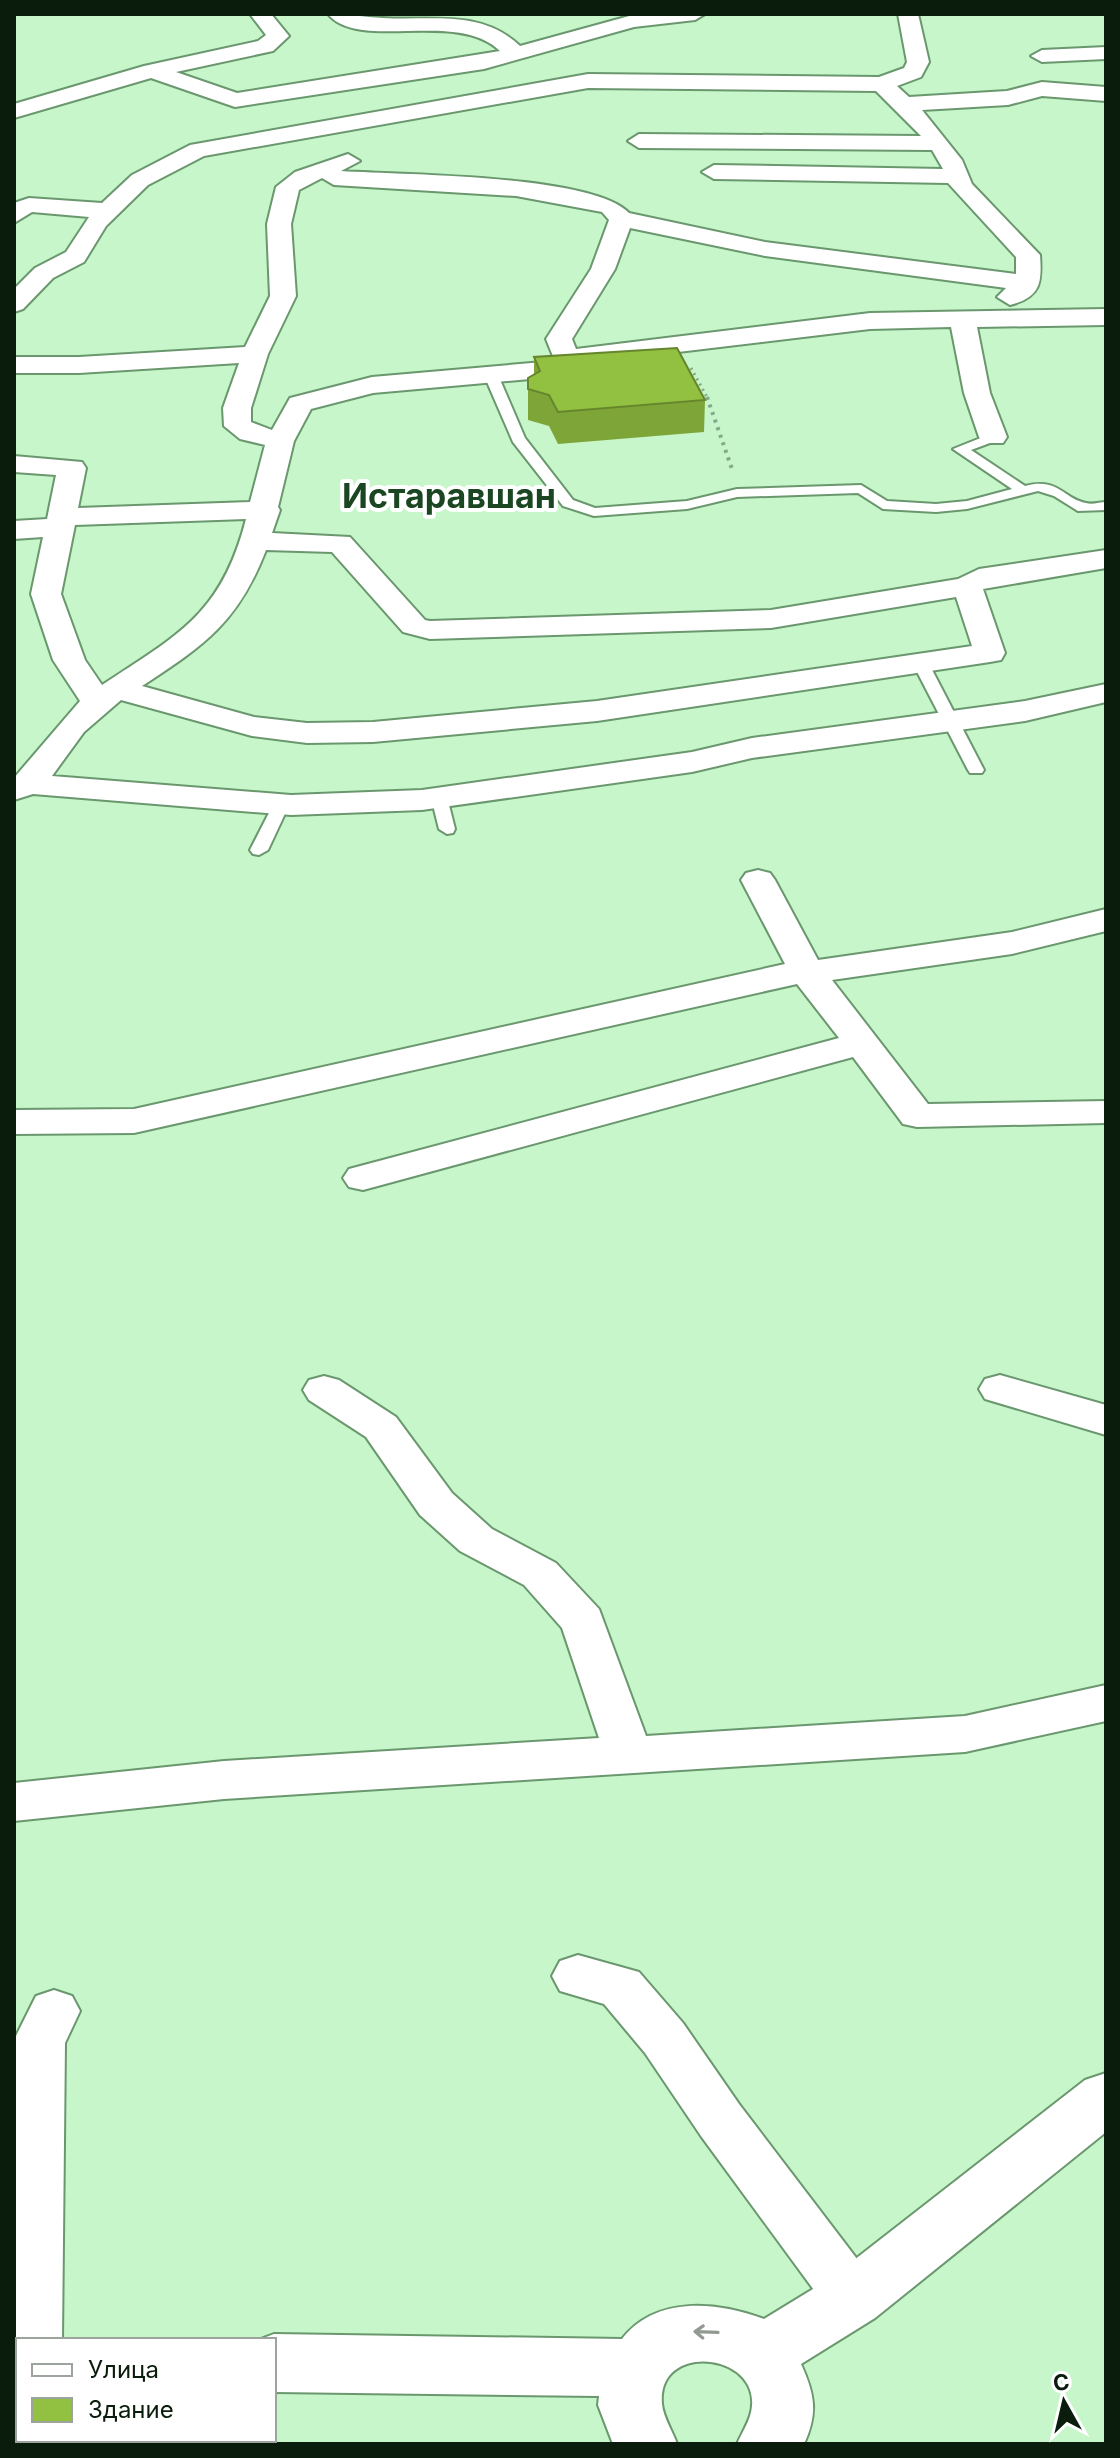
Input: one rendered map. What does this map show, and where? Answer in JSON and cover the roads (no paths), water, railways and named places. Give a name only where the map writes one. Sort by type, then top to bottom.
[{"type":"main road","points":[[762,2354],[853,2298],[1106,2098]]},
{"type":"main road","points":[[276,2363],[630,2420],[653,2347],[679,2334],[708,2330],[738,2337],[762,2354],[779,2377],[784,2405],[778,2432],[769,2444]]},
{"type":"street","points":[[16,113],[152,71],[265,46],[278,36],[260,14]]},
{"type":"street","points":[[338,14],[370,22],[476,23],[505,37],[515,53]]},
{"type":"street","points":[[152,71],[235,100],[484,62],[633,21],[695,14]]},
{"type":"street","points":[[14,304],[44,273],[75,257],[108,211],[140,180],[198,150],[588,81],[882,84],[913,72],[918,62],[908,14]]},
{"type":"street","points":[[1042,56],[1106,53]]},
{"type":"street","points":[[882,84],[905,104],[936,143],[960,176],[961,186],[1028,255],[1029,283]]},
{"type":"street","points":[[905,104],[1008,98],[1042,89],[1106,94]]},
{"type":"street","points":[[310,90],[353,123],[360,144],[334,178],[516,189],[580,198],[610,207],[621,219],[765,249],[1029,283]]},
{"type":"street","points":[[639,141],[936,143]]},
{"type":"street","points":[[280,441],[250,433],[238,426],[237,408],[255,354],[283,296],[279,224],[288,187],[303,177],[348,161]]},
{"type":"street","points":[[714,172],[960,176]]},
{"type":"street","points":[[14,216],[19,209],[29,205],[108,211]]},
{"type":"street","points":[[19,783],[73,725],[107,695],[182,647],[217,616],[240,579],[255,541],[266,510],[280,441],[300,404],[372,385],[575,367],[566,358],[559,339],[603,269],[621,219]]},
{"type":"street","points":[[1010,316],[1005,300],[1029,283]]},
{"type":"street","points":[[566,358],[870,321],[1010,316],[1106,317]]},
{"type":"street","points":[[962,318],[977,393],[993,437]]},
{"type":"street","points":[[14,365],[79,365],[255,354]]},
{"type":"street","points":[[14,464],[72,468],[46,594],[69,660],[107,695],[252,726],[307,733],[373,732],[597,711],[990,653],[967,586]]},
{"type":"street","points":[[14,530],[60,522],[266,510]]},
{"type":"street","points":[[255,541],[340,543],[414,626],[430,630],[771,619],[967,586],[979,578],[1106,559]]},
{"type":"street","points":[[19,783],[281,805],[439,797],[692,762],[752,748],[1025,711],[1106,693]]},
{"type":"street","points":[[758,880],[807,972],[917,1116],[1106,1112]]},
{"type":"street","points":[[14,1122],[134,1121],[772,976],[998,945],[1106,920]]},
{"type":"street","points":[[363,1178],[864,1043]]},
{"type":"street","points":[[1000,1389],[1106,1420]]},
{"type":"street","points":[[324,1390],[381,1427],[436,1504],[476,1540],[540,1574],[583,1621],[629,1756]]},
{"type":"street","points":[[14,1802],[224,1780],[965,1734],[1106,1703]]},
{"type":"street","points":[[578,1976],[621,1987],[630,1997],[664,2038],[720,2120],[853,2298]]},
{"type":"street","points":[[33,2338],[39,2043],[54,2011]]},
{"type":"lane","points":[[491,375],[518,439],[568,503],[594,512],[626,512],[687,505],[737,493],[861,489],[883,505],[936,508],[967,505],[1038,487],[1059,493],[1083,508],[1106,506]]},
{"type":"lane","points":[[993,437],[960,449],[1022,490]]},
{"type":"lane","points":[[921,664],[953,720],[976,770]]},
{"type":"lane","points":[[439,797],[447,829]]},
{"type":"lane","points":[[259,850],[281,805]]},
{"type":"district","name":"Истаравшан","points":[[449,495]]}]
